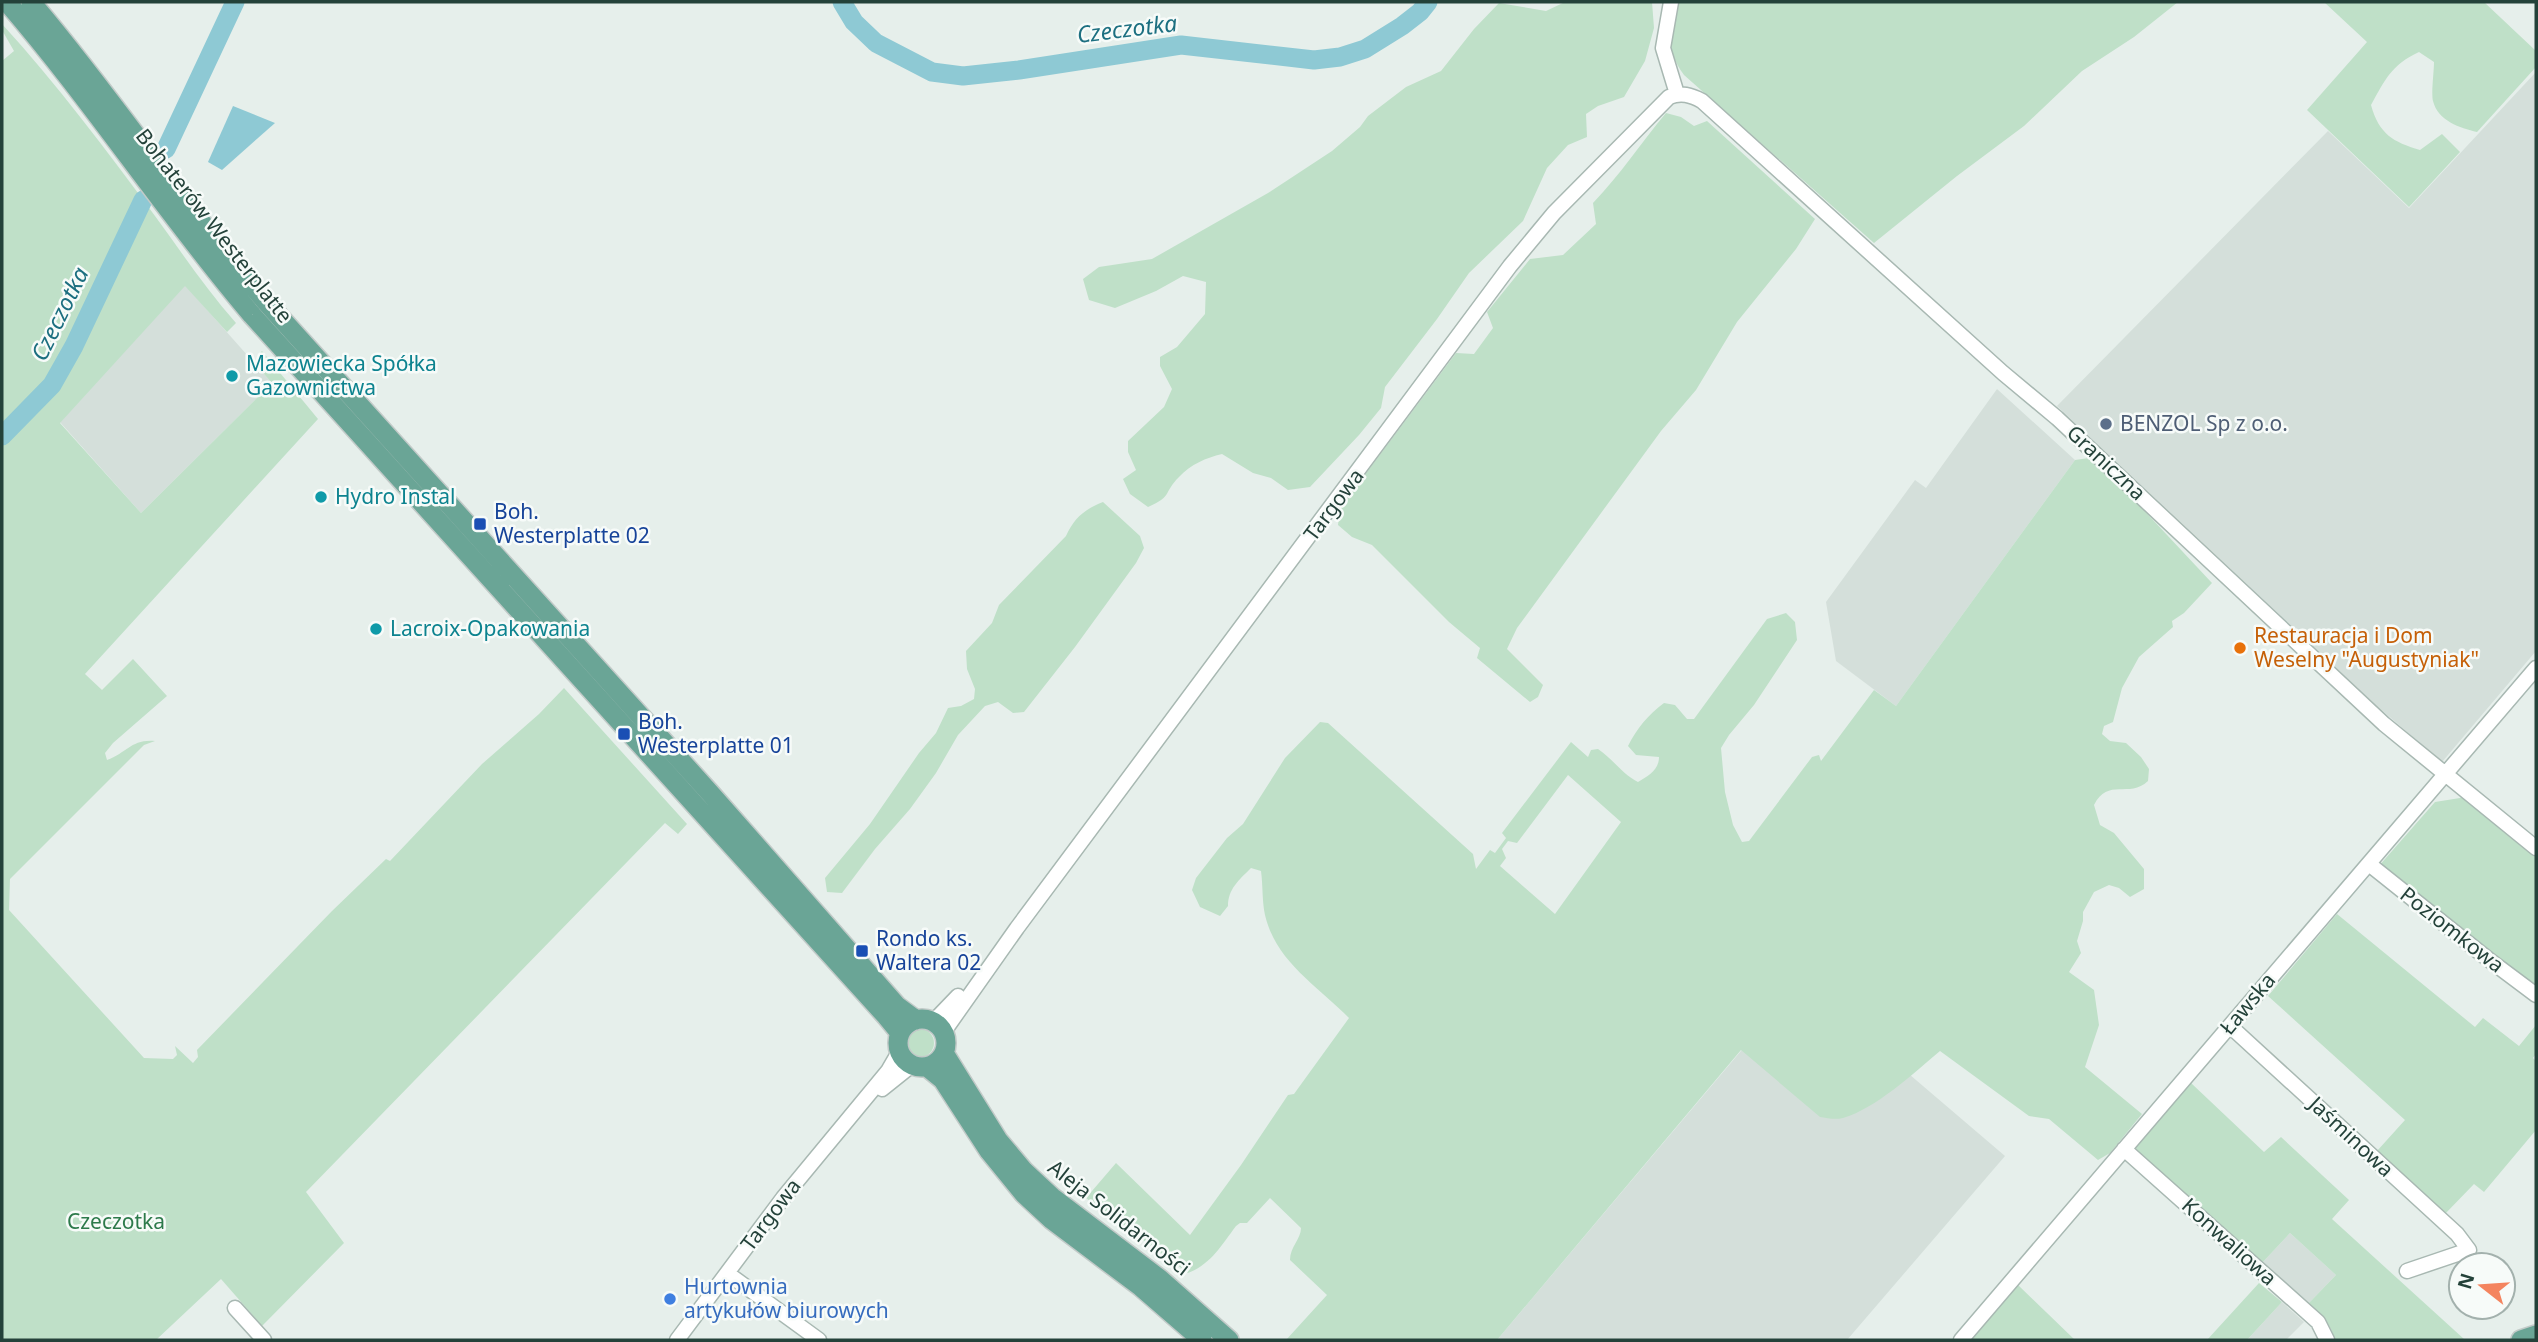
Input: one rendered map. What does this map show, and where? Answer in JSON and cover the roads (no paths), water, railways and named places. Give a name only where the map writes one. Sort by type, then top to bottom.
[{"type":"main road","name":"Bohaterów Westerplatte","points":[[7,2],[67,74],[138,169],[162,186],[219,248],[710,793],[897,1006],[931,1025]]},
{"type":"main road","name":"Bohaterów Westerplatte","points":[[31,2],[86,68],[148,152],[162,186],[215,272],[886,1016],[910,1054]]},
{"type":"main road","points":[[907,1025],[931,1025],[945,1046],[944,1053],[937,1062],[910,1054],[907,1025]]},
{"type":"main road","name":"Aleja Solidarności","points":[[944,1053],[998,1140],[1024,1171],[1058,1202],[1168,1285],[1229,1340]]},
{"type":"main road","name":"Aleja Solidarności","points":[[910,1054],[943,1080],[989,1151],[1024,1194],[1052,1220],[1141,1287],[1202,1340]]},
{"type":"main road","points":[[2521,1340],[2536,1335]]},
{"type":"street","points":[[1671,2],[1663,48],[1673,96]]},
{"type":"street","name":"Graniczna","points":[[1673,96],[1692,96],[1702,101],[2003,373],[2057,418],[2384,724],[2536,848]]},
{"type":"street","name":"Targowa","points":[[931,1025],[1017,928],[1510,265],[1554,213],[1673,96]]},
{"type":"street","name":"Ławska","points":[[1961,1340],[2536,668]]},
{"type":"street","name":"Poziomkowa","points":[[2368,864],[2536,995]]},
{"type":"street","name":"Jaśminowa","points":[[2230,1026],[2457,1234],[2469,1250],[2407,1271]]},
{"type":"street","name":"Targowa","points":[[677,1340],[842,1124],[888,1071],[910,1054]]},
{"type":"street","name":"Konwaliowa","points":[[2124,1149],[2318,1322],[2327,1340]]},
{"type":"street","points":[[727,1273],[819,1340]]},
{"type":"street","points":[[234,1308],[264,1340]]},
{"type":"water","points":[[233,106],[275,123],[222,170],[208,162]]},
{"type":"waterway","name":"Czeczotka","points":[[166,149],[235,2]]},
{"type":"waterway","name":"Czeczotka","points":[[842,2],[854,22],[876,43],[932,72],[963,76],[1181,45],[1314,60],[1340,57],[1365,49],[1402,26],[1428,2]]},
{"type":"waterway","name":"Czeczotka","points":[[2,436],[52,385],[74,346],[143,200]]},
{"type":"place","name":"Mazowiecka Spółka Gazownictwa","points":[[232,376]]},
{"type":"place","name":"BENZOL Sp z o.o.","points":[[2106,424]]},
{"type":"place","name":"Hydro Instal","points":[[321,497]]},
{"type":"place","name":"Boh. Westerplatte 02","points":[[480,524]]},
{"type":"place","name":"Lacroix-Opakowania","points":[[376,629]]},
{"type":"place","name":"Restauracja i Dom Weselny \"Augustyniak\"","points":[[2240,648]]},
{"type":"place","name":"Boh. Westerplatte 01","points":[[624,734]]},
{"type":"place","name":"Rondo ks. Waltera 02","points":[[862,951]]},
{"type":"place","name":"Hurtownia artykułów biurowych","points":[[670,1299]]}]
